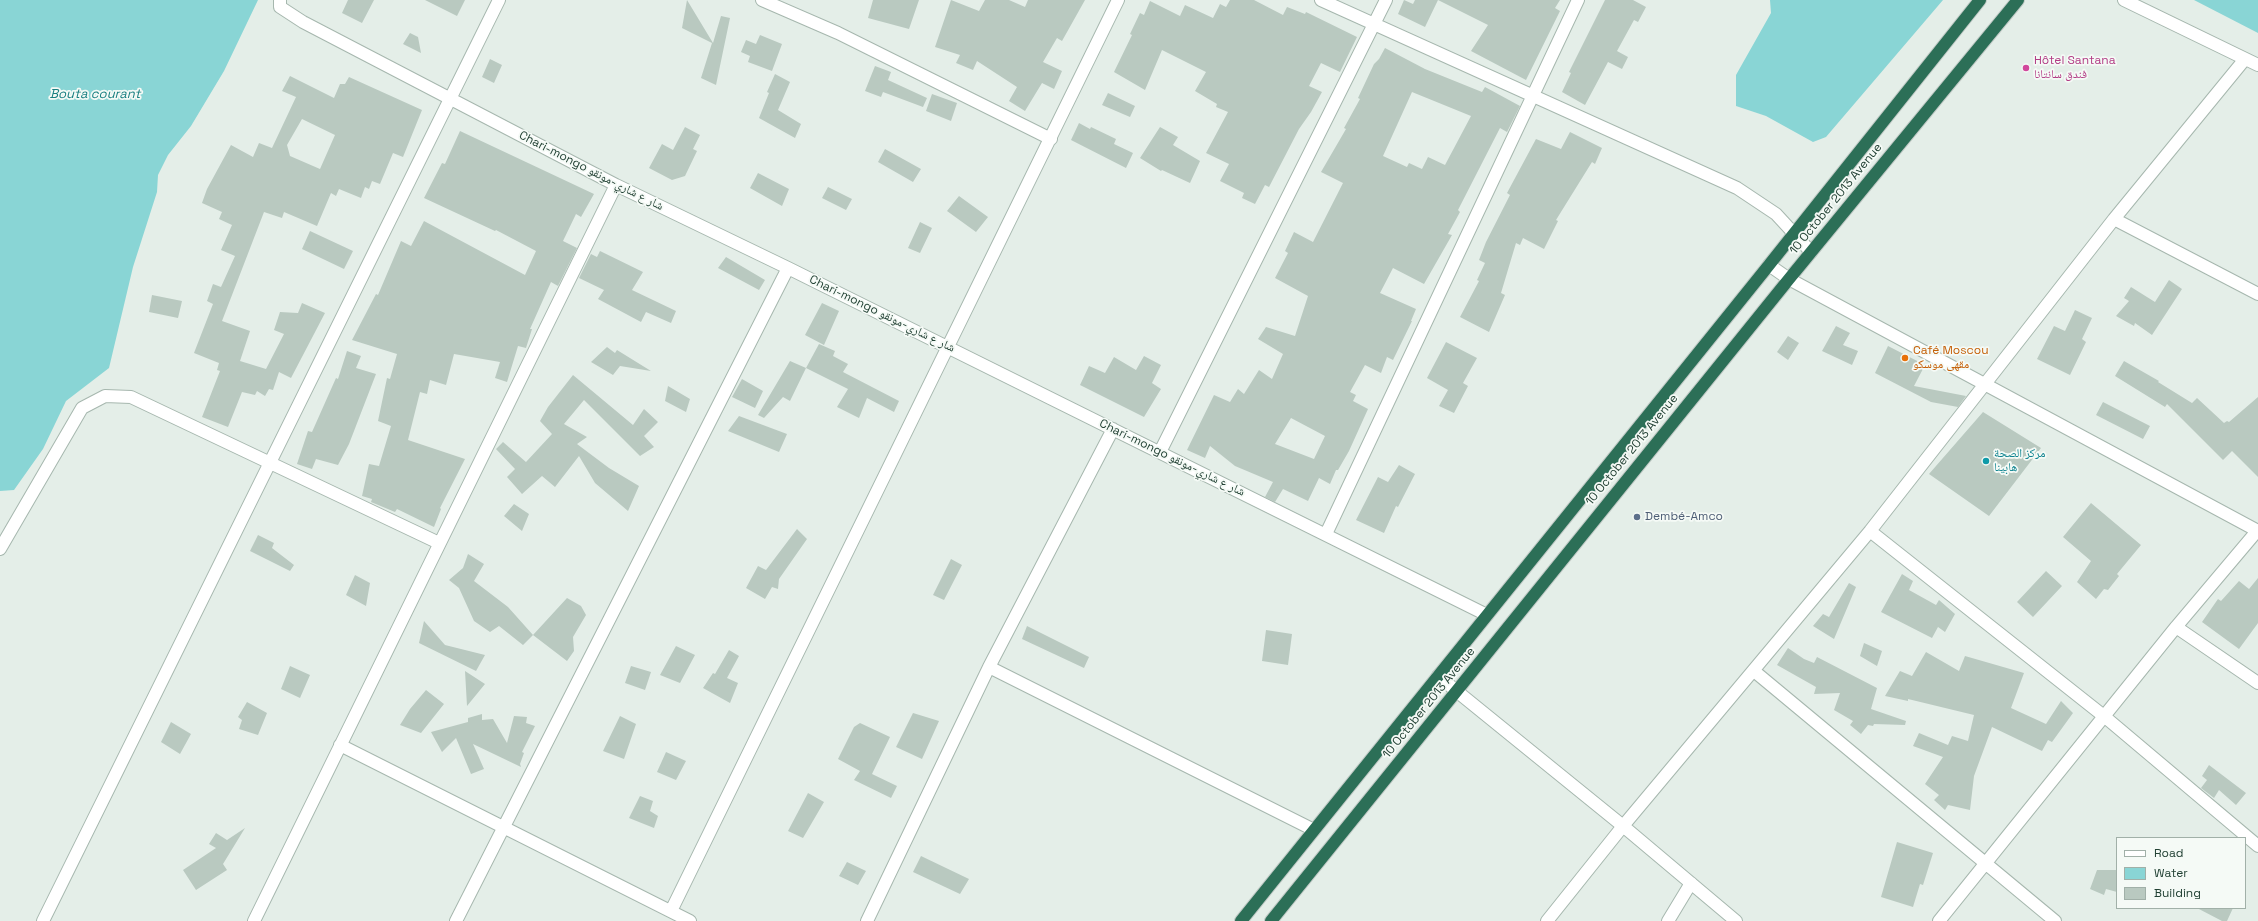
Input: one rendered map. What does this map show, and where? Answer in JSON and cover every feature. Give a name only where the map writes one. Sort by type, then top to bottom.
[{"type":"highway","name":"10 October 2013 Avenue","points":[[1241,921],[1769,265],[1980,0]]},
{"type":"highway","name":"10 October 2013 Avenue","points":[[1271,921],[1810,252],[2018,0]]},
{"type":"street","points":[[44,921],[450,98],[500,0]]},
{"type":"street","points":[[762,0],[838,33],[1051,139]]},
{"type":"street","points":[[671,912],[1118,0]]},
{"type":"street","points":[[1321,0],[1737,188],[1776,214],[1810,252]]},
{"type":"street","points":[[1160,452],[1386,0]]},
{"type":"street","points":[[1326,534],[1578,0]]},
{"type":"street","points":[[2124,0],[2258,65]]},
{"type":"street","name":"Chari-mongo شار ع شاري-مونقو","points":[[280,4],[303,22],[616,185],[788,268],[1487,615]]},
{"type":"street","points":[[1547,921],[1624,826],[1870,531],[1983,384],[2114,219],[2245,59]]},
{"type":"street","points":[[254,921],[616,185]]},
{"type":"street","points":[[2114,219],[2258,294]]},
{"type":"street","points":[[1769,265],[1789,279],[2258,531],[2176,627],[2105,717],[1939,921]]},
{"type":"street","points":[[456,921],[788,268]]},
{"type":"street","points":[[0,549],[82,408],[105,396],[131,397],[439,543]]},
{"type":"street","points":[[867,921],[989,668],[1113,429]]},
{"type":"street","points":[[1870,531],[2105,717],[2258,846]]},
{"type":"street","points":[[2176,627],[2258,683]]},
{"type":"street","points":[[989,668],[1314,830]]},
{"type":"street","points":[[1754,671],[2055,921]]},
{"type":"street","points":[[1438,676],[1624,826],[1736,921]]},
{"type":"street","points":[[340,745],[690,921]]},
{"type":"street","points":[[1668,921],[1691,884]]},
{"type":"water","name":"Bouta courant","points":[[0,0],[258,0],[224,71],[191,126],[168,155],[158,175],[157,192],[133,267],[109,368],[66,401],[43,449],[14,490],[0,491]]},
{"type":"water","points":[[1770,0],[1943,0],[1826,137],[1813,142],[1766,116],[1736,106],[1736,75],[1771,13]]},
{"type":"water","points":[[2194,0],[2258,0],[2258,33]]},
{"type":"building","points":[[348,0],[374,0],[362,23],[342,13]]},
{"type":"building","points":[[425,0],[465,0],[457,16]]},
{"type":"building","points":[[687,0],[713,43],[721,16],[730,18],[716,85],[701,78],[712,43],[682,28]]},
{"type":"building","points":[[873,0],[919,0],[909,29],[868,18]]},
{"type":"building","points":[[951,0],[979,11],[985,0],[1009,0],[1025,7],[1028,0],[1085,0],[1062,41],[1057,38],[1043,62],[1062,71],[1054,89],[1042,83],[1025,111],[1009,101],[1017,87],[977,61],[973,70],[956,63],[960,55],[935,47]]},
{"type":"building","points":[[1230,0],[1254,0],[1283,15],[1287,7],[1305,14],[1306,12],[1357,37],[1340,72],[1321,63],[1309,86],[1322,92],[1311,112],[1299,129],[1269,187],[1265,185],[1255,204],[1242,198],[1244,193],[1220,181],[1229,164],[1206,153],[1228,112],[1216,107],[1217,104],[1195,91],[1206,72],[1162,50],[1145,90],[1114,72],[1132,35],[1130,34],[1140,13],[1144,15],[1150,1],[1180,16],[1185,5],[1213,18],[1220,4],[1226,7]]},
{"type":"building","points":[[1404,0],[1413,4],[1415,0],[1438,0],[1425,27],[1398,14]]},
{"type":"building","points":[[1438,0],[1560,0],[1555,8],[1560,11],[1526,80],[1471,51],[1488,25]]},
{"type":"building","points":[[1605,0],[1633,0],[1646,7],[1638,22],[1634,20],[1617,51],[1628,57],[1622,69],[1608,62],[1585,105],[1562,92],[1571,73],[1569,72]]},
{"type":"building","points":[[410,33],[418,37],[421,53],[403,44]]},
{"type":"building","points":[[760,35],[782,44],[772,71],[748,62],[750,56],[741,52],[746,40],[756,44]]},
{"type":"building","points":[[1385,48],[1425,69],[1482,92],[1485,87],[1520,106],[1507,132],[1500,128],[1458,210],[1460,212],[1448,234],[1452,235],[1424,284],[1393,268],[1380,293],[1416,309],[1412,321],[1393,360],[1387,357],[1381,373],[1365,365],[1350,392],[1356,395],[1353,401],[1368,409],[1349,451],[1338,470],[1336,470],[1330,484],[1319,478],[1308,501],[1283,489],[1275,502],[1265,497],[1273,482],[1235,466],[1210,446],[1205,458],[1187,450],[1214,395],[1230,402],[1238,389],[1244,394],[1259,370],[1272,379],[1283,354],[1258,339],[1266,327],[1295,336],[1308,296],[1275,278],[1288,253],[1285,251],[1294,232],[1313,242],[1343,183],[1321,172],[1346,129],[1344,128],[1360,99],[1358,98],[1374,64],[1379,59]],"holes":[[[1412,92],[1471,116],[1445,165],[1428,157],[1422,169],[1409,163],[1407,167],[1383,156]],[[1291,418],[1325,436],[1314,459],[1275,444]]]},
{"type":"building","points":[[490,59],[502,65],[494,83],[482,77]]},
{"type":"building","points":[[875,66],[891,72],[888,80],[927,98],[923,107],[883,92],[881,97],[865,91]]},
{"type":"building","points":[[775,74],[790,82],[778,110],[801,124],[795,138],[759,118],[769,93],[767,92]]},
{"type":"building","points":[[290,76],[334,98],[340,84],[345,84],[349,77],[422,110],[403,157],[393,153],[380,184],[372,181],[369,189],[365,187],[361,198],[339,189],[336,196],[331,193],[317,226],[284,212],[282,218],[264,212],[222,321],[250,331],[240,361],[266,369],[284,334],[274,330],[280,312],[298,313],[302,303],[325,313],[291,378],[279,372],[273,390],[269,389],[265,396],[257,391],[255,395],[242,392],[228,427],[202,417],[220,371],[217,370],[219,363],[194,353],[213,304],[207,301],[213,284],[221,287],[235,256],[221,250],[232,225],[219,219],[222,212],[202,203],[207,189],[231,145],[253,157],[259,143],[272,148],[296,97],[282,91]],"holes":[[[302,119],[335,135],[320,169],[290,156],[287,145]]]},
{"type":"building","points":[[1108,93],[1135,106],[1130,117],[1102,105]]},
{"type":"building","points":[[932,94],[957,103],[951,121],[926,111]]},
{"type":"building","points":[[1079,123],[1116,139],[1114,144],[1133,153],[1126,168],[1071,140]]},
{"type":"building","points":[[685,127],[700,135],[693,149],[697,151],[685,176],[672,180],[649,168],[662,144],[673,150]]},
{"type":"building","points":[[1160,127],[1178,137],[1173,145],[1200,161],[1190,183],[1162,170],[1161,171],[1140,158]]},
{"type":"building","points":[[460,131],[594,194],[581,217],[576,214],[563,241],[577,248],[558,286],[551,282],[530,329],[532,329],[526,348],[518,346],[507,382],[495,378],[500,362],[454,354],[446,385],[430,380],[427,394],[420,392],[408,440],[465,459],[440,508],[441,509],[434,527],[397,509],[395,512],[371,502],[372,499],[362,496],[369,464],[379,466],[391,426],[378,421],[387,378],[390,379],[397,354],[352,340],[376,294],[378,295],[401,241],[411,246],[424,221],[525,275],[536,251],[496,230],[495,231],[424,198],[442,163],[445,164]]},
{"type":"building","points":[[1570,132],[1602,148],[1595,164],[1592,162],[1556,220],[1558,221],[1544,249],[1523,238],[1520,245],[1516,243],[1501,293],[1505,295],[1489,332],[1460,317],[1479,281],[1477,280],[1485,263],[1479,260],[1486,242],[1510,195],[1507,193],[1536,139],[1561,149]]},
{"type":"building","points":[[885,149],[921,169],[913,182],[878,162]]},
{"type":"building","points":[[758,173],[789,189],[782,206],[750,188]]},
{"type":"building","points":[[828,187],[852,199],[846,210],[822,198]]},
{"type":"building","points":[[959,196],[988,217],[976,232],[947,211]]},
{"type":"building","points":[[920,222],[932,228],[920,253],[908,248]]},
{"type":"building","points":[[310,231],[353,251],[344,269],[302,249]]},
{"type":"building","points":[[600,251],[643,272],[632,290],[676,311],[671,323],[646,312],[641,322],[598,299],[604,290],[579,278],[591,254],[597,257]]},
{"type":"building","points":[[726,257],[765,280],[759,290],[718,268]]},
{"type":"building","points":[[2169,280],[2182,289],[2152,335],[2135,323],[2134,326],[2116,316],[2129,301],[2124,298],[2131,287],[2155,302]]},
{"type":"building","points":[[152,295],[182,301],[178,318],[149,312]]},
{"type":"building","points":[[822,303],[839,311],[824,345],[805,335]]},
{"type":"building","points":[[2075,310],[2092,318],[2082,339],[2086,342],[2070,375],[2037,359],[2054,326],[2065,331]]},
{"type":"building","points":[[1836,326],[1850,333],[1843,345],[1858,351],[1852,365],[1822,351]]},
{"type":"building","points":[[1788,336],[1799,343],[1788,360],[1777,352]]},
{"type":"building","points":[[1446,342],[1477,358],[1463,383],[1468,386],[1454,413],[1439,406],[1448,390],[1427,378]]},
{"type":"building","points":[[819,344],[835,351],[833,356],[848,364],[843,372],[899,401],[894,412],[867,398],[859,418],[837,407],[848,389],[806,368]]},
{"type":"building","points":[[1888,346],[1925,365],[1914,386],[1966,396],[1958,407],[1931,402],[1875,373]]},
{"type":"building","points":[[607,347],[615,353],[617,350],[651,371],[620,366],[613,375],[591,362]]},
{"type":"building","points":[[347,351],[361,356],[356,368],[376,374],[349,444],[338,465],[316,459],[312,469],[297,464],[308,431],[312,432],[336,378],[338,379]]},
{"type":"building","points":[[1144,356],[1161,365],[1152,383],[1161,389],[1144,417],[1080,385],[1089,366],[1105,373],[1114,357],[1136,370]]},
{"type":"building","points":[[790,361],[806,368],[790,401],[783,397],[764,418],[758,415]]},
{"type":"building","points":[[2124,361],[2159,381],[2158,382],[2192,403],[2197,398],[2224,423],[2227,421],[2229,422],[2258,397],[2258,477],[2232,451],[2223,460],[2167,404],[2165,407],[2115,376]]},
{"type":"building","points":[[573,375],[633,425],[644,409],[658,422],[644,436],[654,447],[640,456],[584,400],[564,424],[587,437],[577,444],[609,468],[639,486],[628,511],[595,483],[579,456],[555,487],[542,476],[522,494],[507,477],[515,469],[496,449],[503,442],[526,462],[552,434],[540,421],[548,407]]},
{"type":"building","points":[[742,379],[763,391],[755,408],[732,397]]},
{"type":"building","points":[[668,386],[690,399],[686,412],[665,401]]},
{"type":"building","points":[[2103,402],[2150,426],[2143,439],[2096,415]]},
{"type":"building","name":"مركز الصحة هابينا","points":[[1983,412],[2041,448],[1989,516],[1929,474]]},
{"type":"building","points":[[739,416],[787,434],[779,452],[728,431]]},
{"type":"building","points":[[1399,465],[1415,474],[1398,507],[1396,506],[1384,533],[1356,520],[1378,477],[1388,482]]},
{"type":"building","points":[[2091,503],[2141,545],[2117,574],[2119,576],[2108,590],[2104,589],[2096,599],[2077,582],[2091,561],[2063,537]]},
{"type":"building","points":[[514,504],[529,514],[522,531],[504,516]]},
{"type":"building","points":[[797,529],[807,539],[779,579],[778,589],[772,587],[765,599],[746,588],[758,566],[766,570]]},
{"type":"building","points":[[258,535],[274,543],[272,548],[294,565],[290,571],[250,551]]},
{"type":"building","points":[[468,554],[484,564],[474,581],[508,607],[533,635],[523,645],[499,626],[490,632],[474,621],[459,588],[449,580],[463,568]]},
{"type":"building","points":[[951,559],[962,565],[944,600],[933,595]]},
{"type":"building","points":[[2046,571],[2062,586],[2033,617],[2017,602]]},
{"type":"building","points":[[1902,574],[1913,581],[1909,590],[1936,605],[1939,600],[1955,614],[1945,632],[1938,627],[1932,638],[1881,612]]},
{"type":"building","points":[[355,575],[370,583],[366,606],[346,595]]},
{"type":"building","points":[[2258,578],[2258,623],[2239,649],[2202,622],[2218,599],[2221,601],[2239,581],[2249,589]]},
{"type":"building","points":[[1849,583],[1856,587],[1834,639],[1813,626],[1823,614],[1829,617]]},
{"type":"building","points":[[567,598],[581,606],[586,615],[573,637],[574,651],[567,661],[533,635]]},
{"type":"building","points":[[424,621],[445,645],[485,655],[476,671],[419,643]]},
{"type":"building","points":[[1027,626],[1089,657],[1084,668],[1022,639]]},
{"type":"building","points":[[1266,630],[1292,634],[1288,665],[1262,661]]},
{"type":"building","points":[[1864,643],[1882,651],[1877,666],[1860,656]]},
{"type":"building","points":[[676,646],[695,655],[680,683],[660,675]]},
{"type":"building","points":[[1788,648],[1804,659],[1814,663],[1817,657],[1877,688],[1871,709],[1906,721],[1905,725],[1868,725],[1861,734],[1850,725],[1853,721],[1834,710],[1840,693],[1814,694],[1816,687],[1777,665]]},
{"type":"building","points":[[729,650],[739,656],[727,678],[738,683],[730,703],[703,688],[713,673],[715,674]]},
{"type":"building","points":[[1926,652],[1959,671],[1965,656],[2024,673],[2011,708],[2046,724],[2061,701],[2073,713],[2052,742],[2048,740],[2042,751],[1992,727],[1974,776],[1970,810],[1948,805],[1945,810],[1934,800],[1939,795],[1925,784],[1943,757],[1913,746],[1919,733],[1948,745],[1952,736],[1968,741],[1974,715],[1908,699],[1908,701],[1885,696],[1900,671],[1912,676]]},
{"type":"building","points":[[290,666],[310,675],[300,698],[281,689]]},
{"type":"building","points":[[631,666],[651,672],[645,690],[625,683]]},
{"type":"building","points":[[465,671],[485,684],[467,706]]},
{"type":"building","points":[[426,690],[444,704],[421,733],[400,725],[410,709]]},
{"type":"building","points":[[247,702],[267,713],[258,735],[239,729],[242,720],[238,717]]},
{"type":"building","points":[[913,713],[939,721],[922,759],[896,747]]},
{"type":"building","points":[[482,714],[482,720],[493,719],[507,743],[514,716],[527,717],[526,723],[535,726],[522,752],[524,753],[520,764],[521,767],[473,744],[484,769],[471,774],[456,738],[442,752],[431,732],[468,722],[468,718]]},
{"type":"building","points":[[620,716],[636,724],[624,759],[603,751]]},
{"type":"building","points":[[171,722],[191,734],[180,754],[161,742]]},
{"type":"building","points":[[860,723],[890,737],[872,774],[897,786],[891,798],[854,780],[860,771],[838,759],[854,727]]},
{"type":"building","points":[[666,752],[686,761],[676,780],[657,772]]},
{"type":"building","points":[[2209,765],[2246,793],[2236,805],[2219,790],[2214,798],[2201,788],[2207,780],[2202,776]]},
{"type":"building","points":[[808,793],[824,802],[803,838],[788,831]]},
{"type":"building","points":[[640,796],[653,801],[650,811],[658,816],[654,828],[629,818]]},
{"type":"building","points":[[245,828],[223,864],[227,870],[196,890],[183,870],[216,848],[209,844],[216,833],[227,840]]},
{"type":"building","points":[[1897,842],[1933,853],[1923,885],[1920,884],[1913,907],[1881,897]]},
{"type":"building","points":[[921,856],[969,879],[960,894],[913,872]]},
{"type":"building","points":[[847,862],[866,871],[858,885],[839,876]]},
{"type":"building","points":[[2097,870],[2116,870],[2116,892],[2106,889],[2104,895],[2090,889]]},
{"type":"building","points":[[2199,909],[2233,909],[2227,921],[2222,921]]},
{"type":"place","name":"Hôtel Santana فندق سانتانا","points":[[2026,68]]},
{"type":"place","name":"Café Moscou مقهى موسكو","points":[[1905,358]]},
{"type":"place","name":"مركز الصحة هابينا","points":[[1986,461]]},
{"type":"place","name":"Dembé-Amco","points":[[1637,517]]}]
